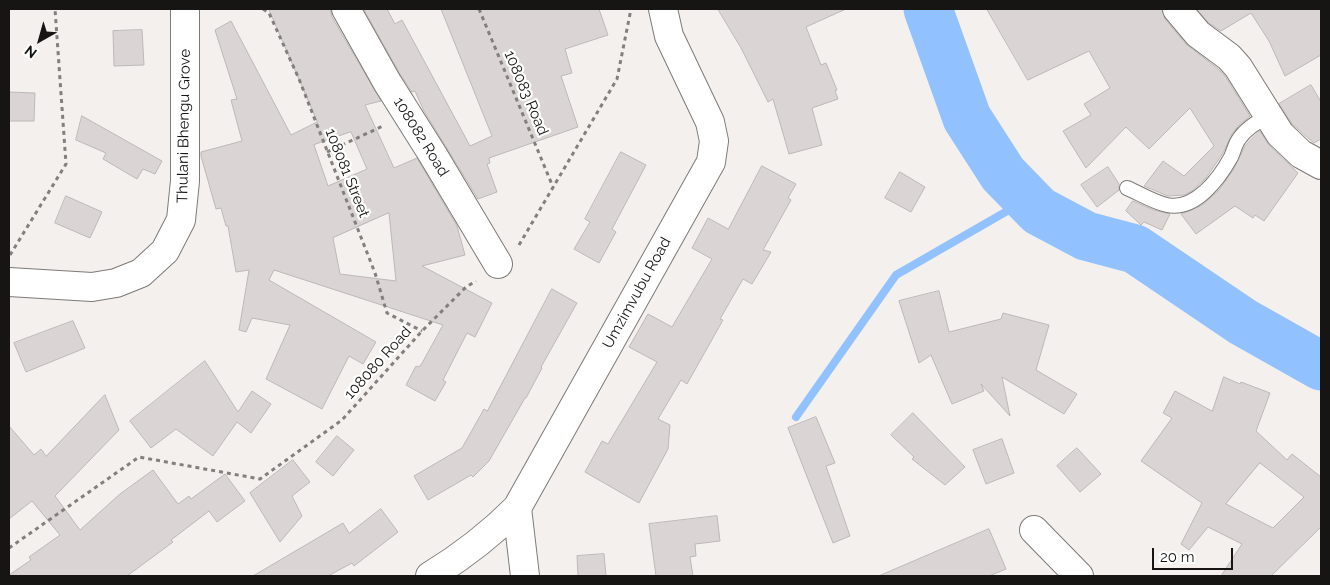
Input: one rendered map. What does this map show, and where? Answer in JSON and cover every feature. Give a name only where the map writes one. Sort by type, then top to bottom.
[{"type":"street","name":"Thulani Bhengu Grove","points":[[9,282],[92,287],[116,283],[141,273],[165,251],[181,220],[184,181],[185,9]]},
{"type":"street","name":"108082 Road","points":[[346,9],[387,82],[498,264]]},
{"type":"street","name":"Umzimvubu Road","points":[[430,576],[455,561],[492,533],[516,508],[711,162],[714,141],[710,122],[669,36],[663,9]]},
{"type":"street","points":[[1177,9],[1198,34],[1229,57],[1238,67],[1280,134],[1301,154],[1321,165]]},
{"type":"street","points":[[516,508],[525,576]]},
{"type":"street","points":[[1034,530],[1079,576]]},
{"type":"lane","points":[[1127,188],[1167,205],[1186,204],[1206,190],[1222,172],[1238,140],[1248,129],[1269,115]]},
{"type":"path","points":[[9,258],[66,164],[55,9]]},
{"type":"path","name":"108081 Street","points":[[263,9],[269,13],[299,80],[375,273],[387,313],[422,331]]},
{"type":"path","name":"108083 Road","points":[[479,9],[553,187]]},
{"type":"path","name":"108080 Road","points":[[9,548],[139,457],[260,479],[342,420],[422,331],[466,287],[498,264],[517,247],[617,79],[631,9]]},
{"type":"path","points":[[327,152],[407,114]]},
{"type":"building","points":[[269,9],[330,9],[332,17],[381,101],[365,105],[394,168],[417,158],[457,226],[465,255],[422,266],[492,303],[475,337],[467,333],[443,380],[446,382],[435,401],[406,385],[416,366],[421,365],[443,325],[274,270],[269,280],[376,342],[363,364],[349,356],[322,409],[266,379],[290,325],[252,318],[246,332],[239,330],[249,270],[236,272],[228,226],[226,226],[221,208],[216,209],[201,156],[201,152],[242,141],[231,100],[237,99],[215,30],[231,21],[291,135],[317,122]],"holes":[[[351,132],[367,169],[328,186],[314,145]],[[389,213],[396,281],[340,274],[333,238]]]},
{"type":"building","points":[[364,9],[387,9],[395,24],[402,20],[470,146],[492,136],[441,9],[599,9],[608,35],[565,49],[572,73],[561,76],[578,127],[489,158],[490,163],[487,164],[497,192],[478,199],[424,111],[415,91],[412,92],[400,74]]},
{"type":"building","points":[[718,9],[846,9],[806,27],[821,65],[826,63],[837,90],[835,91],[838,99],[812,108],[822,145],[789,154],[773,99],[768,102],[741,48]]},
{"type":"building","points":[[987,9],[1162,9],[1165,19],[1186,44],[1225,76],[1250,116],[1232,134],[1223,153],[1206,178],[1192,191],[1184,195],[1168,196],[1144,186],[1163,161],[1184,176],[1214,146],[1190,108],[1149,149],[1126,127],[1086,168],[1063,131],[1091,115],[1084,104],[1110,88],[1089,51],[1028,80]]},
{"type":"building","points":[[1197,9],[1321,9],[1321,55],[1285,76],[1269,41],[1251,13],[1221,31],[1209,23]]},
{"type":"building","points":[[142,30],[144,65],[114,66],[113,31]]},
{"type":"building","points":[[1311,85],[1321,102],[1321,139],[1314,143],[1292,124],[1279,104]]},
{"type":"building","points":[[9,92],[35,93],[34,121],[9,121]]},
{"type":"building","points":[[82,116],[162,161],[155,174],[143,169],[137,179],[103,159],[106,153],[76,140]]},
{"type":"building","points":[[1260,131],[1269,145],[1298,173],[1264,221],[1255,215],[1253,218],[1235,206],[1196,234],[1181,214],[1201,206],[1219,190],[1233,170],[1245,146]]},
{"type":"building","points":[[621,152],[646,165],[612,229],[616,232],[599,263],[574,249],[590,222],[585,219]]},
{"type":"building","points":[[762,166],[796,184],[788,198],[791,200],[763,250],[771,252],[752,284],[743,279],[720,319],[723,320],[687,384],[681,380],[658,419],[670,425],[668,449],[639,503],[585,472],[602,441],[608,444],[657,362],[629,347],[648,314],[672,327],[712,259],[692,248],[708,218],[728,229]]},
{"type":"building","points":[[1108,167],[1119,184],[1119,190],[1097,207],[1081,185]]},
{"type":"building","points":[[900,172],[925,187],[911,212],[885,198]]},
{"type":"building","points":[[66,196],[102,212],[90,238],[55,223]]},
{"type":"building","points":[[1133,201],[1154,210],[1170,214],[1162,230],[1144,222],[1141,225],[1126,211]]},
{"type":"building","points":[[552,289],[577,303],[526,398],[489,461],[473,477],[471,475],[428,500],[414,476],[462,448],[484,409],[487,411]]},
{"type":"building","points":[[939,291],[949,332],[1001,319],[1003,313],[1049,325],[1036,370],[1077,394],[1064,414],[1002,377],[1010,416],[981,384],[984,391],[952,404],[931,355],[919,363],[899,301]]},
{"type":"building","points":[[73,321],[85,348],[26,372],[14,343]]},
{"type":"building","points":[[205,361],[238,412],[252,391],[271,404],[251,433],[237,422],[213,456],[176,429],[151,448],[130,421]]},
{"type":"building","points":[[1224,377],[1270,393],[1256,431],[1287,460],[1292,454],[1321,477],[1321,527],[1271,576],[1221,576],[1242,544],[1208,527],[1189,550],[1181,544],[1202,503],[1141,461],[1172,418],[1163,413],[1175,391],[1212,411]],"holes":[[[1260,463],[1304,497],[1273,528],[1226,504]]]},
{"type":"building","points":[[105,395],[119,430],[55,496],[80,530],[120,494],[153,470],[178,504],[189,496],[191,499],[225,474],[245,501],[217,522],[209,511],[171,540],[173,542],[127,576],[9,576],[31,560],[29,557],[60,535],[32,501],[9,519],[9,426],[34,455],[41,449],[46,456]]},
{"type":"building","points":[[913,413],[965,467],[945,485],[912,459],[914,457],[891,435]]},
{"type":"building","points":[[816,417],[835,463],[826,466],[850,536],[833,543],[788,428]]},
{"type":"building","points":[[337,436],[354,450],[333,476],[316,462]]},
{"type":"building","points":[[1002,439],[1014,473],[986,484],[973,450]]},
{"type":"building","points":[[1077,448],[1101,474],[1080,492],[1057,466]]},
{"type":"building","points":[[293,460],[310,482],[292,496],[302,516],[280,542],[250,493]]},
{"type":"building","points":[[381,509],[398,532],[354,566],[352,563],[328,576],[253,576],[343,523],[349,533]]},
{"type":"building","points":[[717,516],[720,541],[695,544],[696,556],[690,557],[693,576],[656,576],[649,524]]},
{"type":"building","points":[[989,529],[1006,569],[989,576],[879,576]]},
{"type":"building","points":[[604,554],[606,576],[578,576],[577,556]]},
{"type":"waterway","points":[[928,9],[967,118],[1003,174],[1039,211],[1086,236],[1135,249],[1243,322],[1321,366]]},
{"type":"waterway","points":[[796,417],[896,275],[1028,199]]}]
